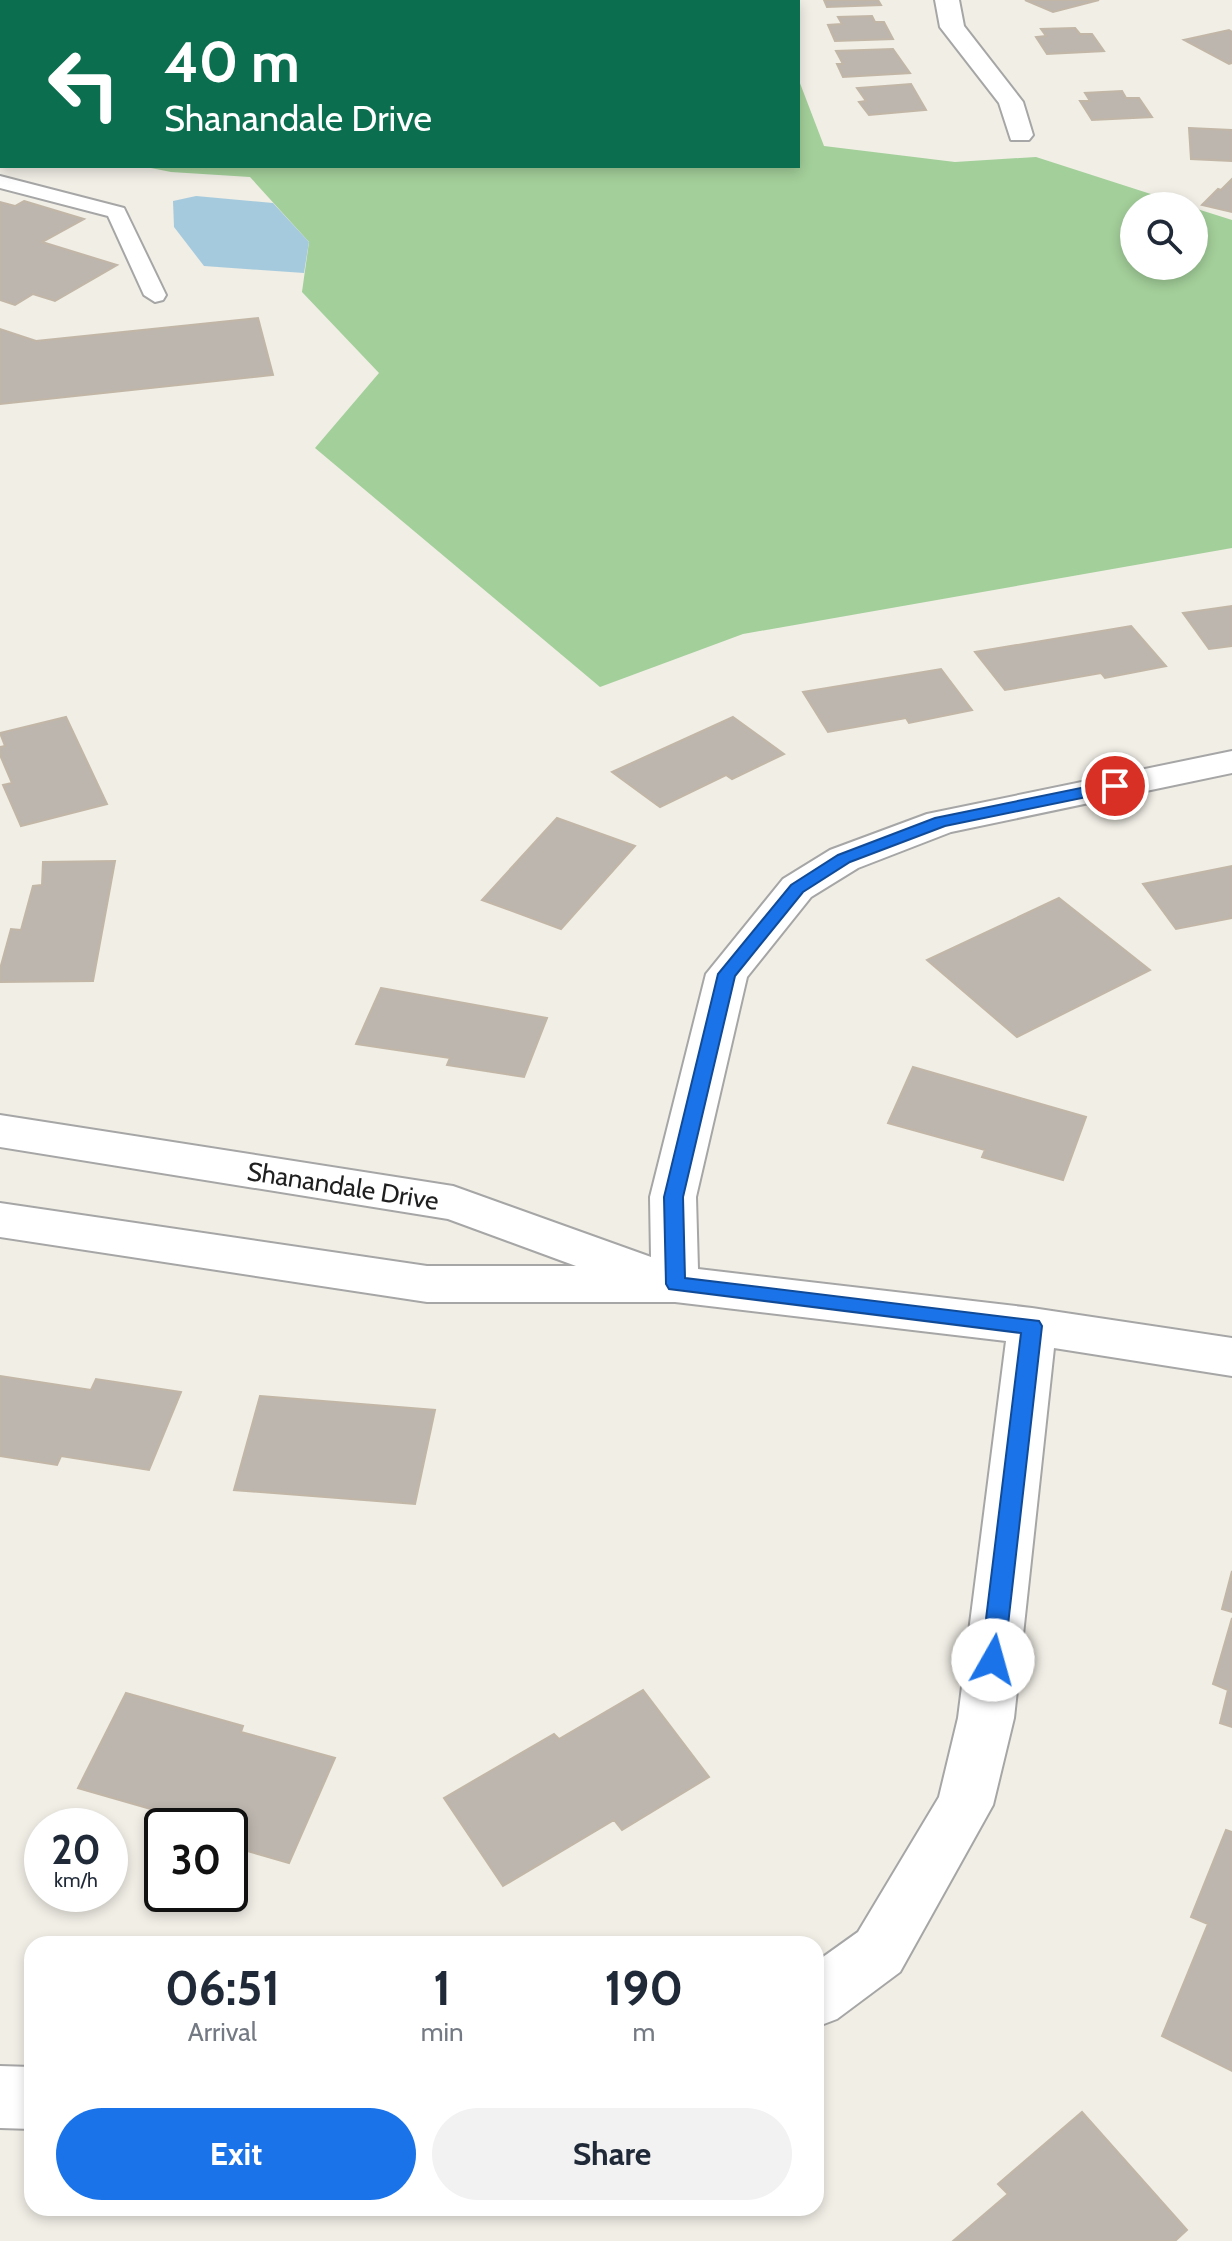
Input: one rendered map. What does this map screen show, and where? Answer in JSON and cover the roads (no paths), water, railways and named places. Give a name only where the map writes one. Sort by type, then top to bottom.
[{"type":"street","points":[[947,0],[952,27],[1011,102],[1020,135]]},
{"type":"street","points":[[675,1284],[673,1197],[727,974],[797,888],[844,859],[941,822],[1232,762]]},
{"type":"street","name":"Shanandale Drive","points":[[0,1131],[453,1203],[675,1284]]},
{"type":"street","name":"Shanandale Drive","points":[[0,1220],[427,1284],[675,1284],[1032,1326],[1232,1357]]},
{"type":"street","points":[[824,1992],[879,1952],[965,1805],[986,1718],[1032,1326]]},
{"type":"street","points":[[0,2097],[24,2098]]},
{"type":"lane","points":[[0,182],[117,212],[155,295]]},
{"type":"water","points":[[196,196],[273,203],[309,242],[304,273],[204,266],[174,227],[173,201]]}]
